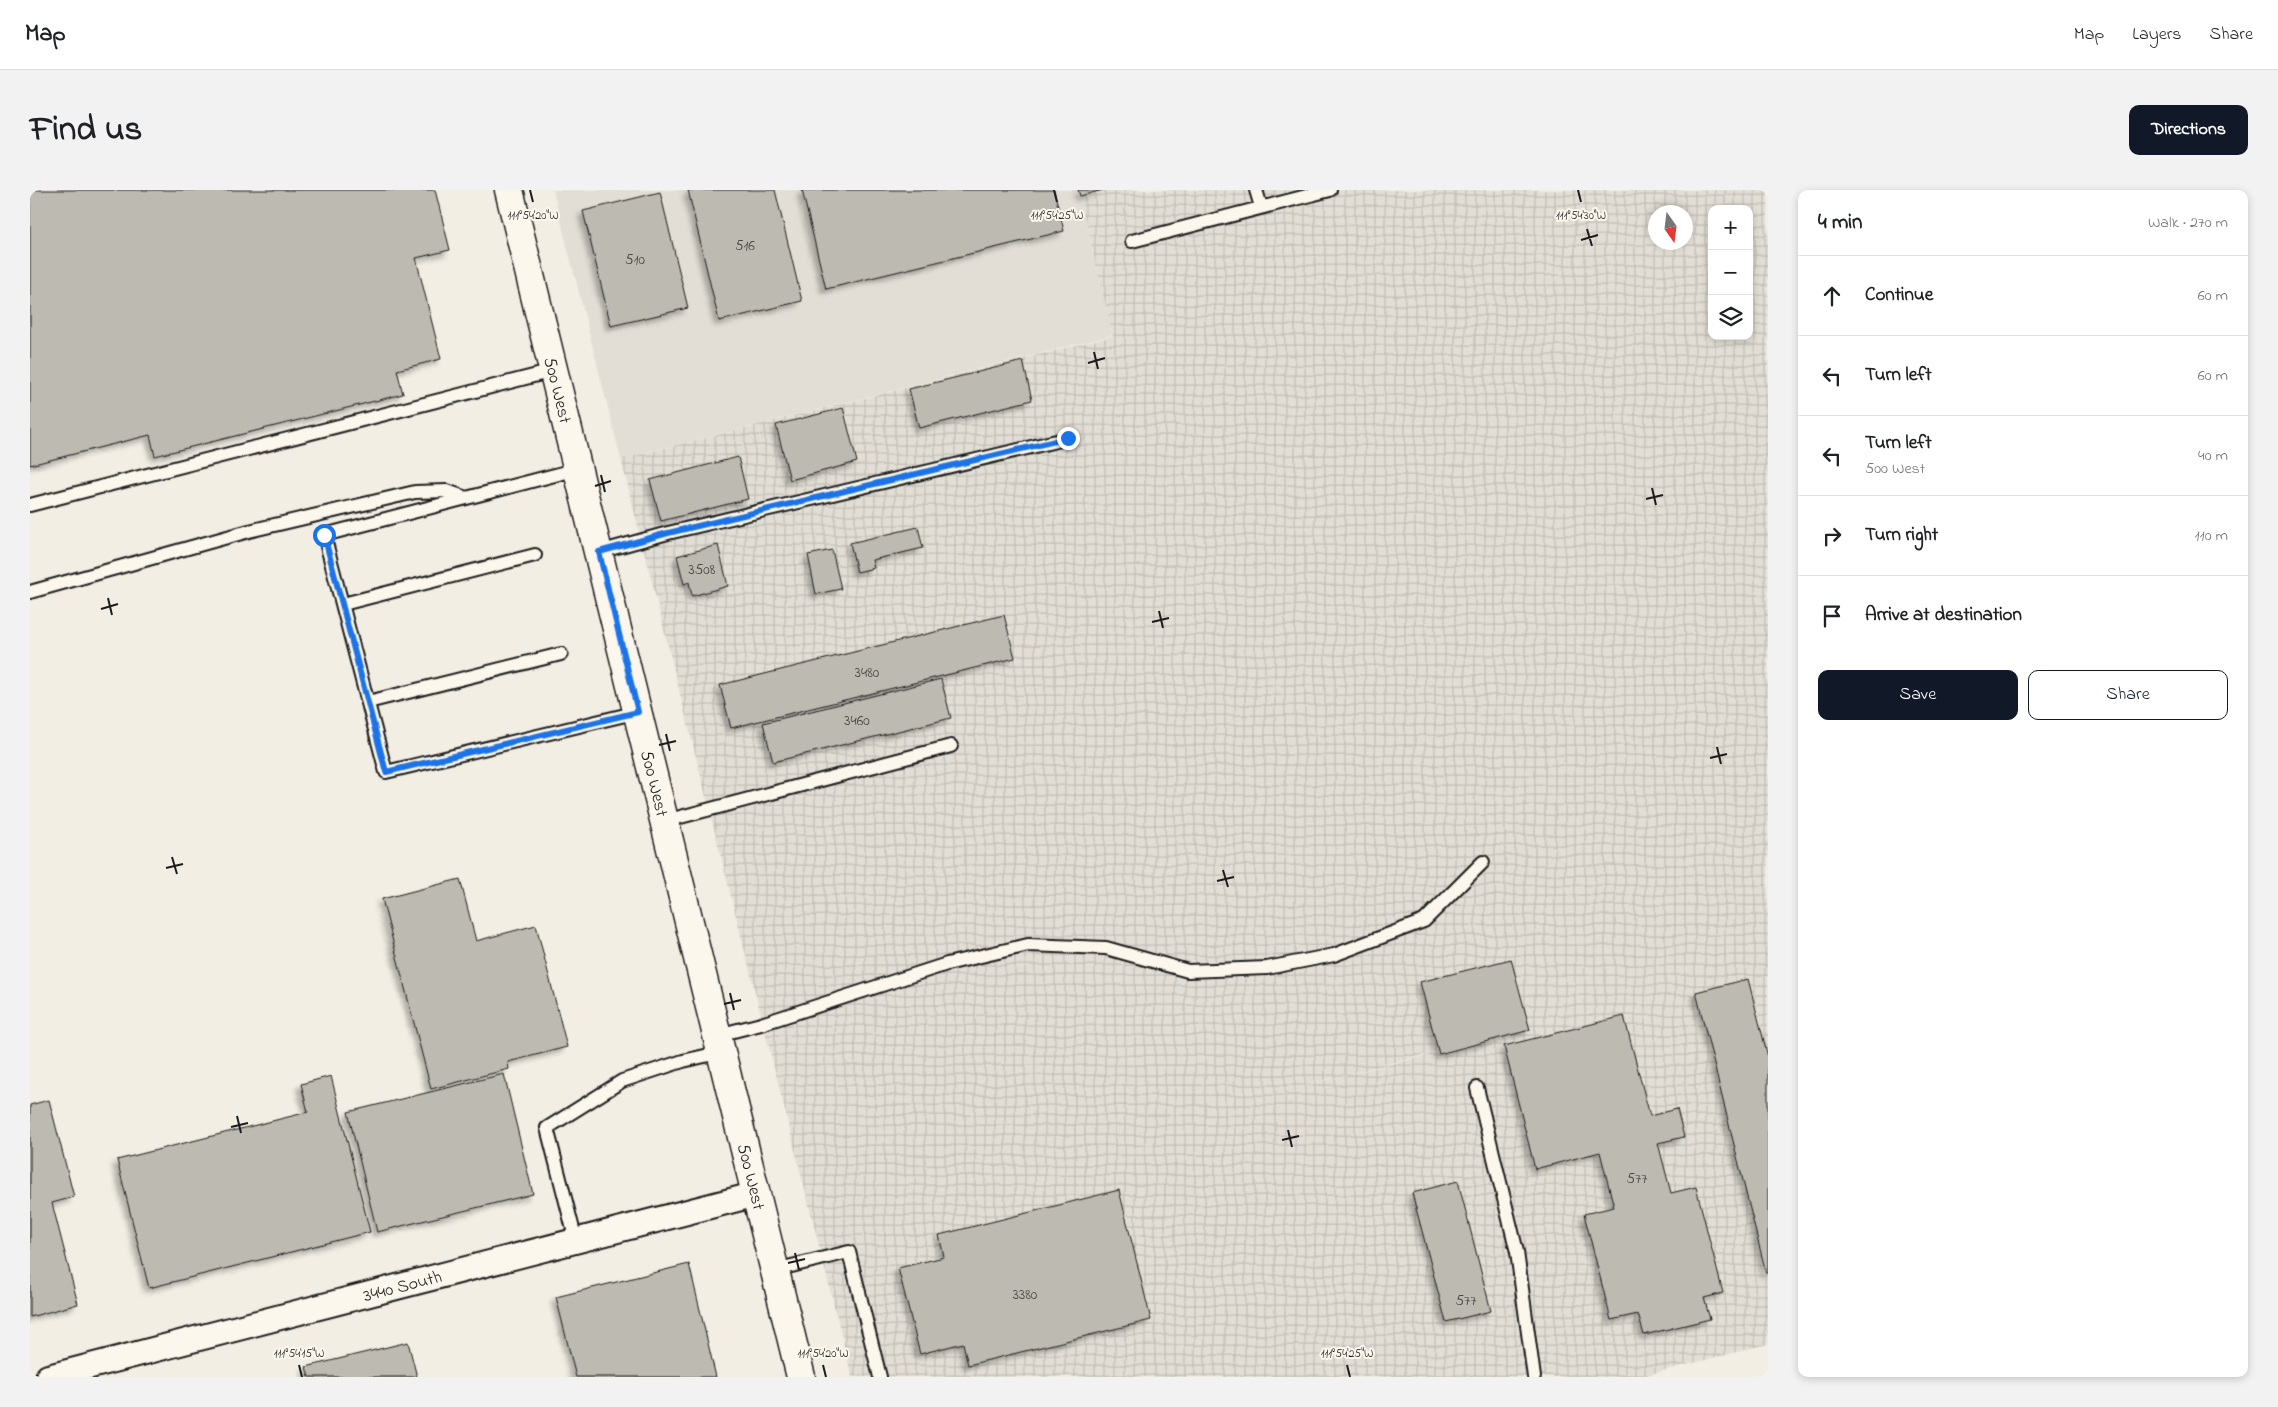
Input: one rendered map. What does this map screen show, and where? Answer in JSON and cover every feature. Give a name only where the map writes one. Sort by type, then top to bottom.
[{"type":"main road","name":"500 West","points":[[509,190],[802,1377]]},
{"type":"street","name":"3440 South","points":[[48,1377],[757,1194]]},
{"type":"lane","points":[[1256,190],[1261,208]]},
{"type":"lane","points":[[1132,241],[1330,190]]},
{"type":"lane","points":[[30,505],[553,371]]},
{"type":"lane","points":[[599,552],[687,528],[1068,438]]},
{"type":"lane","points":[[578,469],[324,535],[386,772],[638,712]]},
{"type":"lane","points":[[30,592],[249,531],[415,492],[447,491],[466,498]]},
{"type":"lane","points":[[342,604],[535,555]]},
{"type":"lane","points":[[368,702],[561,654]]},
{"type":"lane","points":[[665,821],[951,746]]},
{"type":"lane","points":[[576,1241],[547,1128],[622,1081],[683,1061],[761,1024],[947,964],[1028,945],[1106,948],[1188,971],[1267,968],[1334,955],[1424,921],[1483,862]]},
{"type":"lane","points":[[1477,1088],[1517,1252],[1534,1377]]},
{"type":"lane","points":[[775,1270],[849,1252],[880,1377]]},
{"type":"shaded area","points":[[553,190],[1078,190],[1113,335],[621,459]]},
{"type":"shaded area","points":[[1078,190],[1768,190],[1768,1344],[1639,1377],[852,1377],[621,459],[1113,336]],"holes":[[[1440,1051],[1440,1052],[1282,1091]]]},
{"type":"building","points":[[30,190],[435,190],[450,250],[416,258],[441,359],[397,370],[403,394],[155,456],[150,435],[30,465]]},
{"type":"building","points":[[688,190],[775,190],[802,301],[719,321]]},
{"type":"building","points":[[802,190],[1054,190],[1064,231],[826,289]]},
{"type":"building","points":[[1078,190],[1103,190],[1080,196]]},
{"type":"building","points":[[660,192],[688,308],[611,326],[583,211]]},
{"type":"building","points":[[1023,361],[1032,400],[919,428],[909,389]]},
{"type":"building","points":[[843,408],[857,462],[790,480],[776,425]]},
{"type":"building","points":[[738,457],[748,499],[661,521],[650,480]]},
{"type":"building","points":[[918,527],[923,548],[872,560],[874,568],[857,572],[850,543]]},
{"type":"building","points":[[718,545],[728,586],[692,596],[689,582],[684,584],[677,556]]},
{"type":"building","points":[[832,550],[841,589],[816,594],[808,555]]},
{"type":"building","points":[[1004,615],[1015,658],[731,728],[720,685]]},
{"type":"building","points":[[941,679],[951,718],[773,762],[763,723]]},
{"type":"building","points":[[460,879],[476,941],[536,925],[567,1047],[508,1062],[509,1069],[431,1089],[382,899]]},
{"type":"building","points":[[1511,959],[1530,1030],[1439,1054],[1420,982]]},
{"type":"building","points":[[1748,979],[1768,1057],[1768,1272],[1766,1273],[1696,992]]},
{"type":"building","points":[[1624,1016],[1650,1116],[1677,1109],[1684,1137],[1658,1143],[1671,1193],[1696,1187],[1723,1293],[1704,1298],[1710,1319],[1644,1335],[1638,1314],[1611,1320],[1584,1214],[1614,1207],[1600,1152],[1535,1169],[1504,1046]]},
{"type":"building","points":[[504,1074],[533,1194],[377,1232],[348,1112]]},
{"type":"building","points":[[331,1076],[370,1232],[149,1288],[117,1160],[308,1112],[301,1084]]},
{"type":"building","points":[[49,1100],[74,1197],[52,1203],[78,1304],[30,1317],[30,1105]]},
{"type":"building","points":[[1458,1181],[1491,1311],[1446,1322],[1412,1193]]},
{"type":"building","points":[[1119,1190],[1151,1320],[968,1365],[963,1343],[920,1354],[898,1268],[944,1257],[939,1235]]},
{"type":"building","points":[[689,1264],[716,1377],[576,1377],[556,1297]]},
{"type":"building","points":[[408,1342],[417,1377],[309,1377],[306,1367]]},
{"type":"route","points":[[324,535],[386,772],[638,712],[599,552],[668,533],[1068,438]]}]
